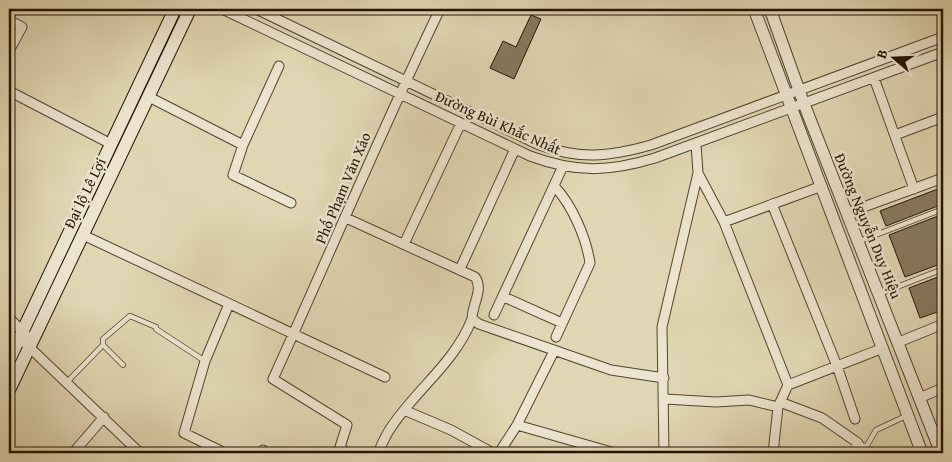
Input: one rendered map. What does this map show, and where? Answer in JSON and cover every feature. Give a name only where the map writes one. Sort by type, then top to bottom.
[{"type":"main road","name":"Đại lộ Lê Lợi","points":[[9,360],[175,9]]},
{"type":"main road","name":"Đại lộ Lê Lợi","points":[[9,390],[190,9]]},
{"type":"street","name":"Đường Bùi Khắc Nhất","points":[[222,9],[515,149],[563,166],[597,170],[628,167],[696,144],[943,52]]},
{"type":"street","name":"Đường Bùi Khắc Nhất","points":[[256,9],[556,151],[598,156],[623,153],[651,145],[943,37]]},
{"type":"street","name":"Phố Phạm Văn Xảo","points":[[347,453],[340,446],[347,425],[273,379],[346,218],[399,94],[440,9]]},
{"type":"street","name":"Đường Nguyễn Duy Hiệu","points":[[754,9],[884,348],[922,453]]},
{"type":"street","name":"Đường Nguyễn Duy Hiệu","points":[[770,9],[804,104],[942,453]]},
{"type":"street","points":[[9,20],[22,27],[9,51]]},
{"type":"street","points":[[279,66],[243,145],[233,175],[291,203]]},
{"type":"street","points":[[874,78],[914,189]]},
{"type":"street","points":[[9,91],[111,144]]},
{"type":"street","points":[[149,97],[243,145]]},
{"type":"street","points":[[895,135],[943,117]]},
{"type":"street","points":[[404,244],[461,123]]},
{"type":"street","points":[[664,453],[663,317],[698,173],[696,144]]},
{"type":"street","points":[[460,269],[515,149]]},
{"type":"street","points":[[494,315],[504,297],[563,166]]},
{"type":"street","points":[[698,173],[724,222],[788,385]]},
{"type":"street","points":[[847,213],[943,178]]},
{"type":"street","points":[[724,222],[822,186]]},
{"type":"street","points":[[554,187],[567,200],[573,211],[590,263],[556,337]]},
{"type":"street","points":[[772,204],[838,366],[856,419]]},
{"type":"street","points":[[346,218],[460,269],[475,277],[479,283],[472,319],[457,350],[390,428],[378,453]]},
{"type":"street","points":[[83,235],[385,376]]},
{"type":"street","points":[[504,297],[562,323]]},
{"type":"street","points":[[225,453],[184,433],[205,361],[229,304]]},
{"type":"street","points":[[9,318],[20,336],[32,343],[67,382],[139,453]]},
{"type":"street","points":[[472,319],[479,324],[610,370],[664,378]]},
{"type":"street","points":[[773,453],[779,405],[788,385],[943,324]]},
{"type":"street","points":[[499,453],[517,425],[554,351]]},
{"type":"street","points":[[919,398],[943,388]]},
{"type":"street","points":[[664,399],[716,402],[749,400],[779,405],[822,418],[858,443],[854,453]]},
{"type":"street","points":[[404,410],[452,430],[494,453]]},
{"type":"street","points":[[73,453],[104,417]]},
{"type":"street","points":[[517,425],[615,453]]},
{"type":"lane","points":[[858,242],[943,209]]},
{"type":"lane","points":[[879,294],[943,270]]},
{"type":"lane","points":[[67,382],[103,345],[103,339],[126,318],[134,317],[156,327],[168,339],[205,361]]},
{"type":"lane","points":[[103,345],[123,365]]},
{"type":"lane","points":[[858,443],[866,447],[876,430],[908,415]]},
{"type":"building","points":[[531,15],[541,19],[514,79],[490,68],[503,41],[516,47]]},
{"type":"building","points":[[943,187],[943,204],[886,226],[880,211]]},
{"type":"building","points":[[943,214],[943,263],[905,277],[889,235]]},
{"type":"building","points":[[943,275],[943,310],[920,318],[909,288]]}]
